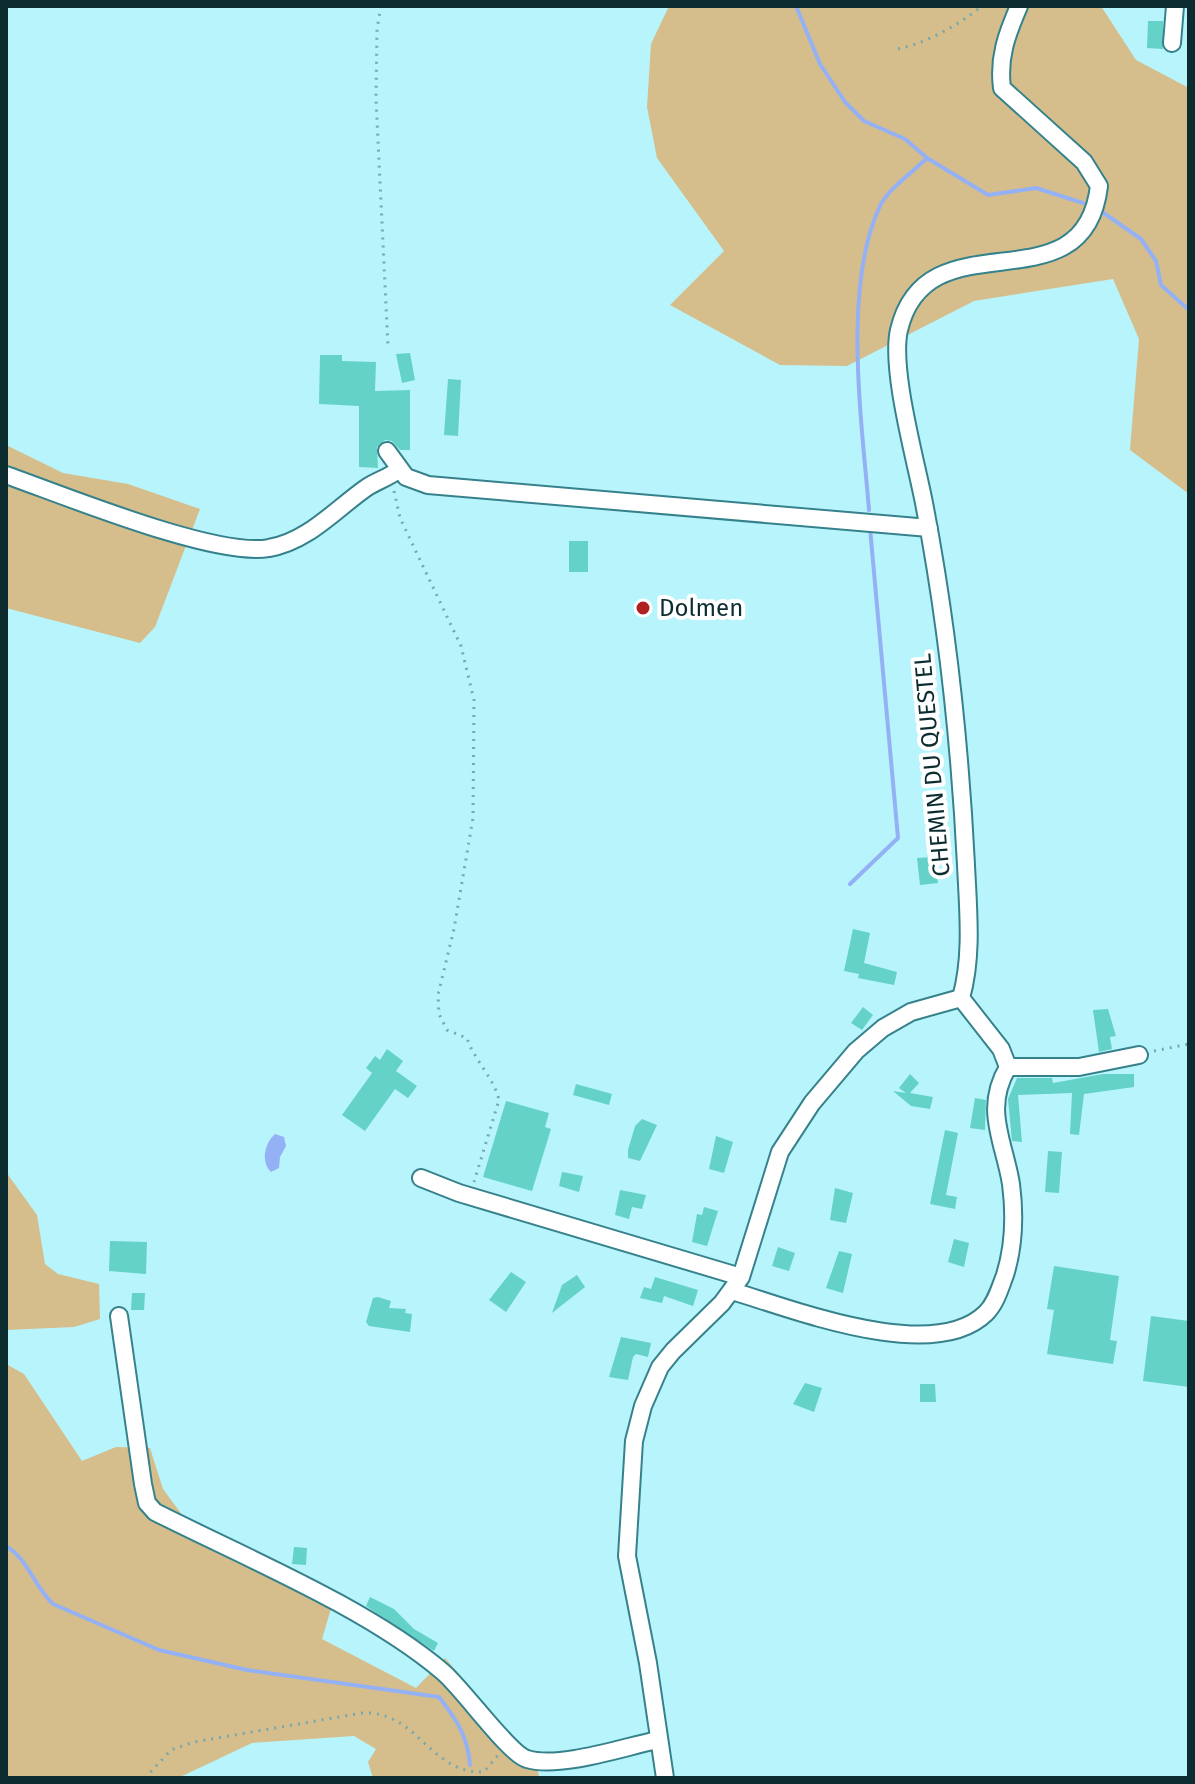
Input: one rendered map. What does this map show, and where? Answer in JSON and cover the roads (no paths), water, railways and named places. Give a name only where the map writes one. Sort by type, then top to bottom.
[{"type":"street","name":"CHEMIN DU QUESTEL","points":[[961,998],[967,966],[963,819],[949,674],[929,528],[898,363],[899,330],[908,305],[918,292],[954,269],[1064,249],[1085,232],[1094,217],[1099,186],[1084,162],[1002,88],[999,69],[1004,41],[1019,6]]},
{"type":"street","points":[[1172,43],[1175,6]]},
{"type":"street","points":[[387,451],[395,473]]},
{"type":"street","points":[[6,475],[189,537],[255,550],[284,544],[306,533],[370,485],[395,473],[428,485],[929,528]]},
{"type":"street","points":[[665,1778],[648,1663],[627,1556],[634,1441],[643,1406],[660,1367],[737,1284],[780,1152],[812,1103],[856,1051],[883,1028],[911,1012],[961,998],[1001,1049],[1008,1067]]},
{"type":"street","points":[[1008,1067],[1079,1067],[1139,1055]]},
{"type":"street","points":[[421,1178],[888,1333],[934,1333],[959,1328],[985,1314],[1003,1281],[1012,1241],[1010,1181],[995,1128],[994,1109],[1000,1080],[1008,1067]]},
{"type":"street","points":[[119,1316],[147,1503],[155,1512],[333,1602],[416,1652],[467,1695],[515,1754],[544,1762],[658,1740]]},
{"type":"water","points":[[275,1134],[284,1137],[286,1146],[279,1168],[271,1172],[265,1153]]},
{"type":"waterway","points":[[796,6],[820,64],[845,102],[864,121],[905,139],[927,158],[988,195],[1036,188],[1083,203]]},
{"type":"waterway","points":[[869,510],[859,397],[861,275],[868,238],[880,206],[895,187],[927,158]]},
{"type":"waterway","points":[[1098,209],[1141,239],[1156,261],[1161,285],[1189,310]]},
{"type":"waterway","points":[[850,884],[898,838],[870,528]]},
{"type":"waterway","points":[[6,1546],[20,1558],[53,1604],[159,1650],[247,1670],[439,1697],[460,1728],[470,1765]]},
{"type":"place","name":"Dolmen","points":[[643,608]]}]
